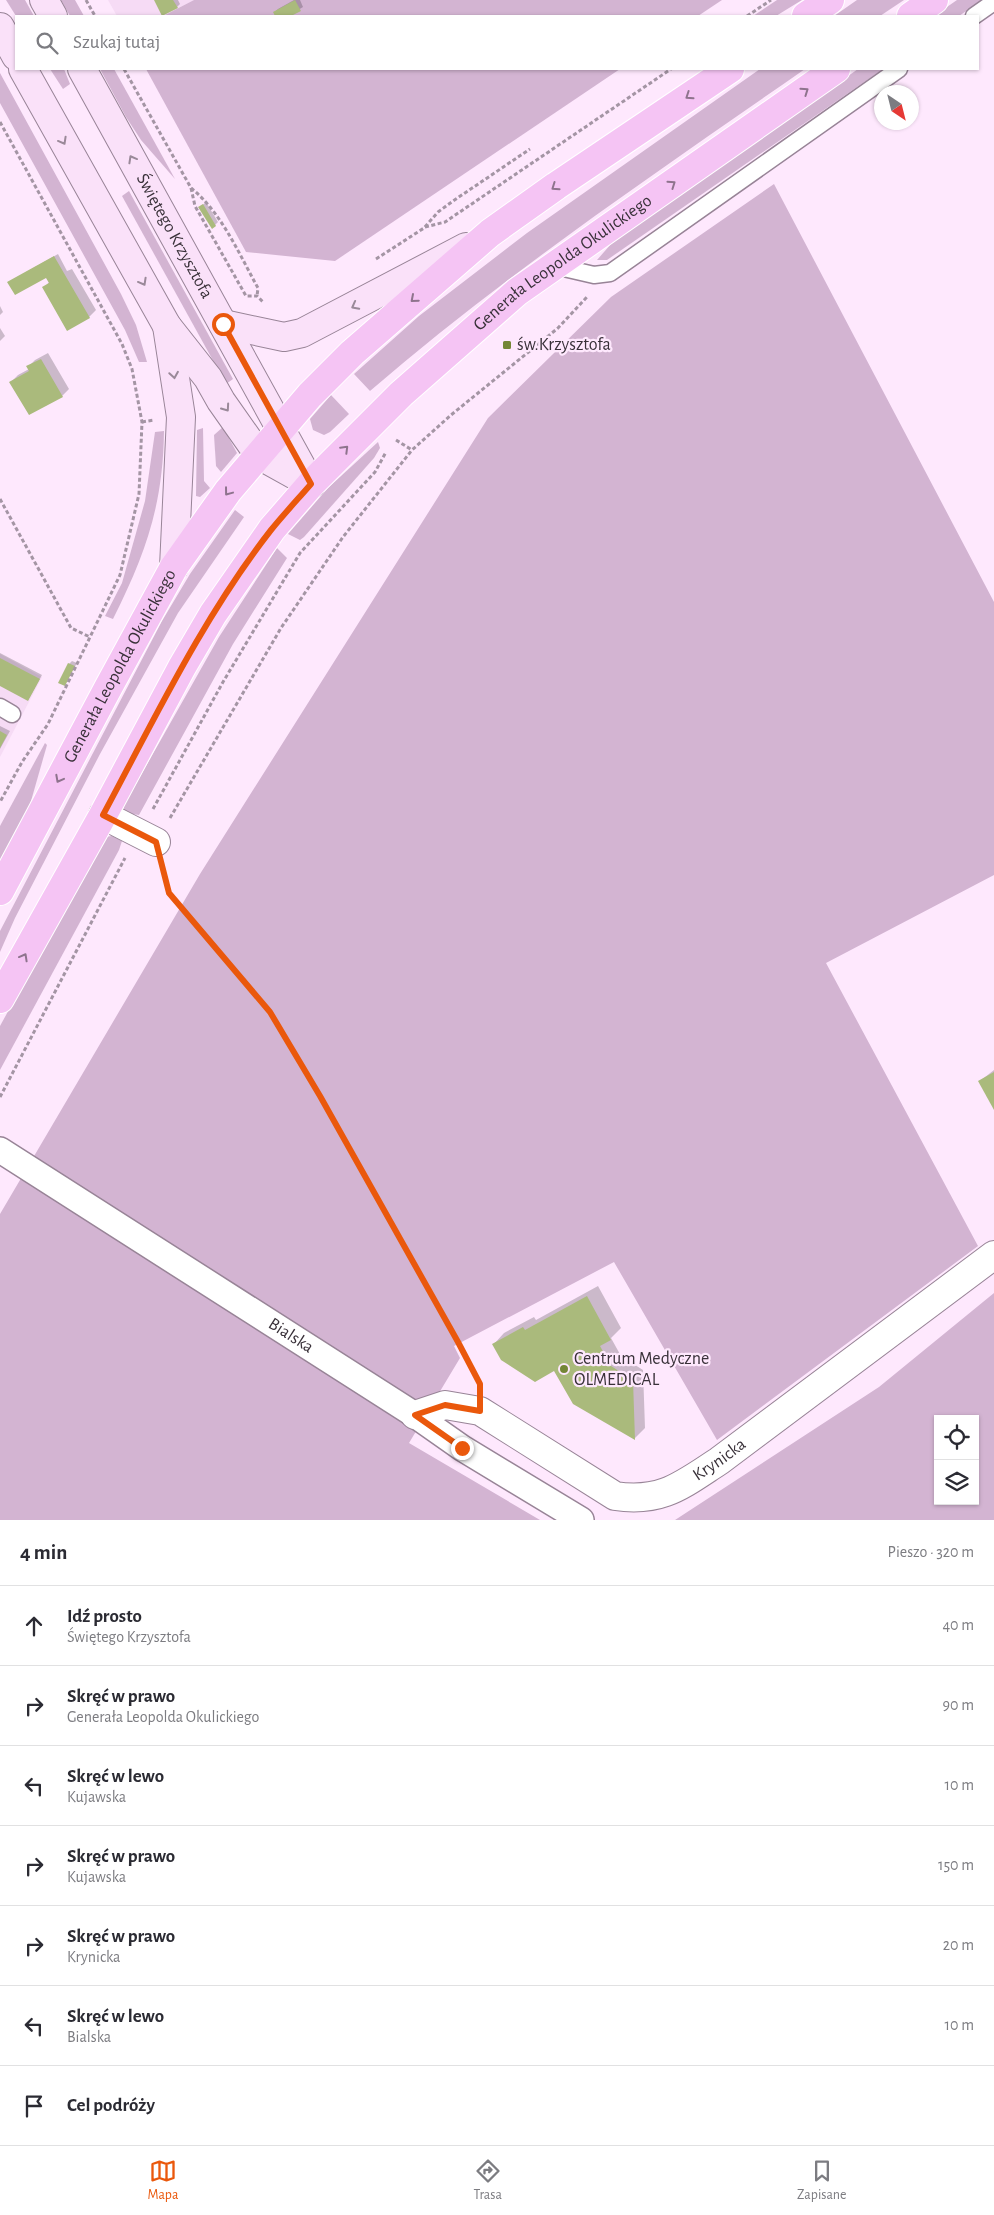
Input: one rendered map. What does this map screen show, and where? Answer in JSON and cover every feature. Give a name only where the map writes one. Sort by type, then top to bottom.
[{"type":"main road","points":[[44,0],[52,15]]},
{"type":"main road","points":[[808,15],[830,0]]},
{"type":"main road","points":[[912,15],[934,0]]},
{"type":"main road","points":[[0,27],[15,54]]},
{"type":"main road","points":[[24,70],[167,326],[208,378],[221,401],[259,454],[311,484]]},
{"type":"main road","name":"Świętego Krzysztofa","points":[[83,70],[311,484]]},
{"type":"main road","name":"Generała Leopolda Okulickiego","points":[[0,891],[174,568],[228,491],[310,395],[352,353],[490,234],[556,186],[729,70]]},
{"type":"main road","name":"Generała Leopolda Okulickiego","points":[[0,1000],[103,815],[182,667],[213,614],[272,529],[311,484],[401,394],[517,292],[835,70]]},
{"type":"main road","points":[[223,324],[284,337],[302,334],[490,234]]},
{"type":"main road","points":[[167,326],[181,417],[174,568]]},
{"type":"street","points":[[103,815],[156,842]]},
{"type":"street","name":"Bialska","points":[[0,1150],[415,1415],[462,1448],[581,1520]]},
{"type":"street","name":"Krynicka","points":[[415,1415],[445,1405],[480,1411],[615,1496],[632,1498],[657,1496],[674,1490],[719,1461],[994,1255]]},
{"type":"lane","points":[[975,15],[994,2]]},
{"type":"lane","points":[[555,266],[594,275],[610,273],[897,70]]},
{"type":"path","points":[[86,0],[94,15]]},
{"type":"path","points":[[748,15],[771,0]]},
{"type":"path","points":[[125,70],[191,188],[194,206],[246,296],[257,296],[258,288],[214,210],[204,198],[191,188]]},
{"type":"path","points":[[424,228],[445,222],[670,70]]},
{"type":"path","points":[[0,122],[122,344],[132,369],[142,413],[139,494],[120,575],[48,724],[22,762],[0,802]]},
{"type":"path","points":[[387,252],[424,228],[445,206],[530,149]]},
{"type":"path","points":[[480,1411],[480,1384],[476,1376],[320,1096],[270,1012],[169,893],[156,842],[281,628],[343,538],[412,450],[451,415],[558,328],[610,273]]},
{"type":"path","points":[[152,810],[223,682],[300,553],[375,472],[394,438],[412,450]]},
{"type":"path","points":[[0,499],[71,628],[90,637]]},
{"type":"path","points":[[0,1097],[126,856]]},
{"type":"shaded area","points":[[6,0],[25,0],[33,15],[15,15]]},
{"type":"shaded area","points":[[61,0],[75,0],[83,15],[69,15]]},
{"type":"shaded area","points":[[108,0],[194,0],[165,15],[116,15]]},
{"type":"shaded area","points":[[194,0],[722,0],[700,15],[165,15]]},
{"type":"shaded area","points":[[777,0],[802,0],[778,15],[754,15]]},
{"type":"shaded area","points":[[857,0],[904,0],[882,15],[835,15]]},
{"type":"shaded area","points":[[957,0],[982,0],[960,15],[935,15]]},
{"type":"shaded area","points":[[51,70],[64,70],[70,84],[63,89]]},
{"type":"shaded area","points":[[101,70],[115,70],[175,179],[141,140]]},
{"type":"shaded area","points":[[147,70],[619,70],[335,261],[246,252]]},
{"type":"shaded area","points":[[759,70],[804,70],[583,224],[475,305],[370,391],[354,374],[419,316],[527,233]]},
{"type":"shaded area","points":[[857,70],[882,70],[607,260],[597,260],[611,244]]},
{"type":"shaded area","points":[[0,73],[121,294],[136,325],[147,362],[139,362],[125,330],[0,103]]},
{"type":"shaded area","points":[[774,184],[994,602],[994,875],[826,963],[978,1246],[717,1440],[614,1262],[454,1346],[460,1358],[409,1443],[540,1520],[0,1520],[0,1214],[200,874],[488,418],[611,297]]},
{"type":"shaded area","points":[[129,191],[233,379],[226,384],[122,196]]},
{"type":"shaded area","points":[[331,395],[349,414],[330,432],[324,435],[313,430],[310,419]]},
{"type":"shaded area","points":[[223,427],[237,453],[221,472],[216,466],[214,435]]},
{"type":"shaded area","points":[[203,428],[204,481],[210,488],[200,497],[196,496],[197,430]]},
{"type":"shaded area","points":[[164,431],[163,458],[156,506],[135,572],[113,619],[105,616],[122,583],[145,501],[155,432]]},
{"type":"shaded area","points":[[378,442],[380,448],[374,458],[304,537],[300,540],[288,534],[328,488]]},
{"type":"shaded area","points":[[235,510],[244,517],[178,613],[100,754],[15,918],[0,952],[0,931],[162,621],[190,574]]},
{"type":"shaded area","points":[[277,548],[287,558],[233,644],[139,815],[127,813],[124,810],[124,805],[219,637]]},
{"type":"shaded area","points":[[0,654],[42,677],[0,757]]},
{"type":"shaded area","points":[[45,743],[47,745],[29,808],[0,865],[0,826]]},
{"type":"shaded area","points":[[112,836],[122,841],[119,850],[0,1070],[0,1026],[104,837]]},
{"type":"shaded area","points":[[994,1293],[994,1520],[675,1520],[879,1387]]},
{"type":"building","points":[[154,0],[173,0],[178,8],[162,15]]},
{"type":"building","points":[[295,0],[301,11],[293,15],[274,15],[273,12]]},
{"type":"building","points":[[203,204],[216,226],[212,229],[198,207]]},
{"type":"building","points":[[54,256],[90,318],[67,331],[42,287],[49,283],[46,278],[15,295],[7,282]]},
{"type":"building","points":[[41,359],[63,397],[29,415],[9,382],[29,371],[26,366]]},
{"type":"building","points":[[0,658],[40,679],[28,701],[0,686]]},
{"type":"building","points":[[68,663],[75,666],[65,686],[58,683]]},
{"type":"building","points":[[0,731],[7,735],[0,748]]},
{"type":"building","points":[[994,1072],[994,1110],[978,1081]]},
{"type":"building","name":"Centrum Medyczne OLMEDICAL","points":[[587,1296],[611,1340],[600,1346],[611,1366],[633,1380],[635,1440],[573,1404],[554,1371],[535,1382],[501,1360],[492,1344],[523,1327],[525,1330]]},
{"type":"place","name":"św.Krzysztofa","points":[[507,345]]},
{"type":"place","name":"Centrum Medyczne OLMEDICAL","points":[[564,1369]]},
{"type":"route","points":[[223,324],[311,484],[272,529],[213,614],[182,667],[103,815],[156,842],[169,893],[270,1012],[320,1096],[480,1384],[480,1411],[445,1405],[415,1415],[462,1448]]}]
